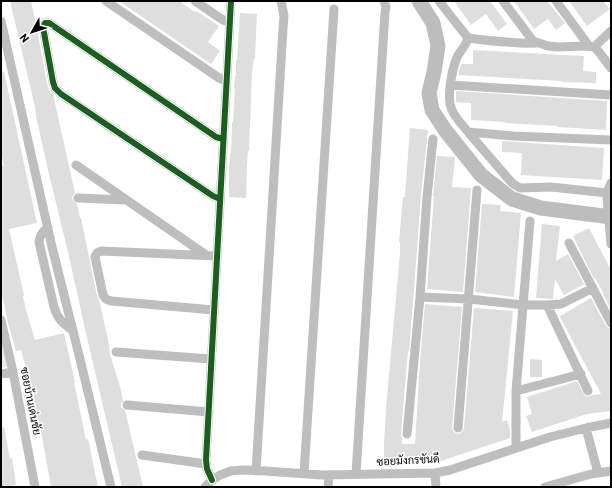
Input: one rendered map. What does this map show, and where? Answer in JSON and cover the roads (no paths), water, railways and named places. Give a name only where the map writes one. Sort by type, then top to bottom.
[{"type":"street","points":[[106,1],[219,78],[226,81]]},
{"type":"street","points":[[195,1],[223,20],[230,22]]},
{"type":"street","points":[[212,480],[206,464],[208,412],[231,1]]},
{"type":"street","points":[[256,470],[284,22],[281,1]]},
{"type":"street","points":[[356,474],[386,8],[384,1]]},
{"type":"street","points":[[439,1],[468,38],[502,43],[538,43]]},
{"type":"street","points":[[503,1],[533,41],[548,46],[591,47],[611,31]]},
{"type":"street","points":[[556,1],[591,47],[600,52],[611,68]]},
{"type":"street","points":[[304,473],[334,9]]},
{"type":"street","points":[[1,21],[48,228],[40,236],[39,242],[54,307],[59,320],[73,331],[111,487]]},
{"type":"street","points":[[220,199],[213,196],[60,94],[55,88],[53,82],[42,26],[43,24],[49,24],[216,137],[223,139]]},
{"type":"street","points":[[468,38],[467,43],[455,63],[450,85],[449,100],[452,110],[468,132],[512,183],[518,187],[551,187],[607,193]]},
{"type":"street","points":[[450,85],[611,95]]},
{"type":"street","points":[[468,132],[514,136],[611,140]]},
{"type":"street","points":[[407,434],[433,139]]},
{"type":"street","points":[[76,165],[207,256]]},
{"type":"street","points":[[611,183],[607,193],[611,244]]},
{"type":"street","points":[[458,428],[478,190]]},
{"type":"street","points":[[78,198],[126,200]]},
{"type":"street","points":[[516,448],[516,391],[530,221]]},
{"type":"street","points":[[569,243],[611,322]]},
{"type":"street","points":[[214,310],[111,301],[106,299],[103,295],[95,257],[97,253],[101,251],[217,256]]},
{"type":"street","points":[[420,297],[469,299],[523,305],[547,305],[561,304],[593,288]]},
{"type":"street","points":[[547,305],[588,391]]},
{"type":"street","name":"ซอยบ้านเด่นชัย","points":[[1,320],[13,372],[35,487]]},
{"type":"street","points":[[116,352],[211,359]]},
{"type":"street","points":[[1,374],[13,372]]},
{"type":"street","points":[[516,391],[581,374]]},
{"type":"street","points":[[127,405],[208,412]]},
{"type":"street","name":"ซอยมังกรขันดี","points":[[205,487],[212,480],[230,471],[256,470],[329,475],[435,473],[450,470],[550,437],[611,423]]},
{"type":"street","points":[[586,428],[598,473]]},
{"type":"street","points":[[142,455],[206,464]]},
{"type":"street","points":[[546,487],[611,471]]},
{"type":"street","points":[[435,473],[436,487]]},
{"type":"street","points":[[328,487],[329,475]]},
{"type":"waterway","points":[[419,1],[433,23],[438,46],[429,93],[432,110],[445,130],[481,175],[512,199],[541,208],[611,217]]}]
